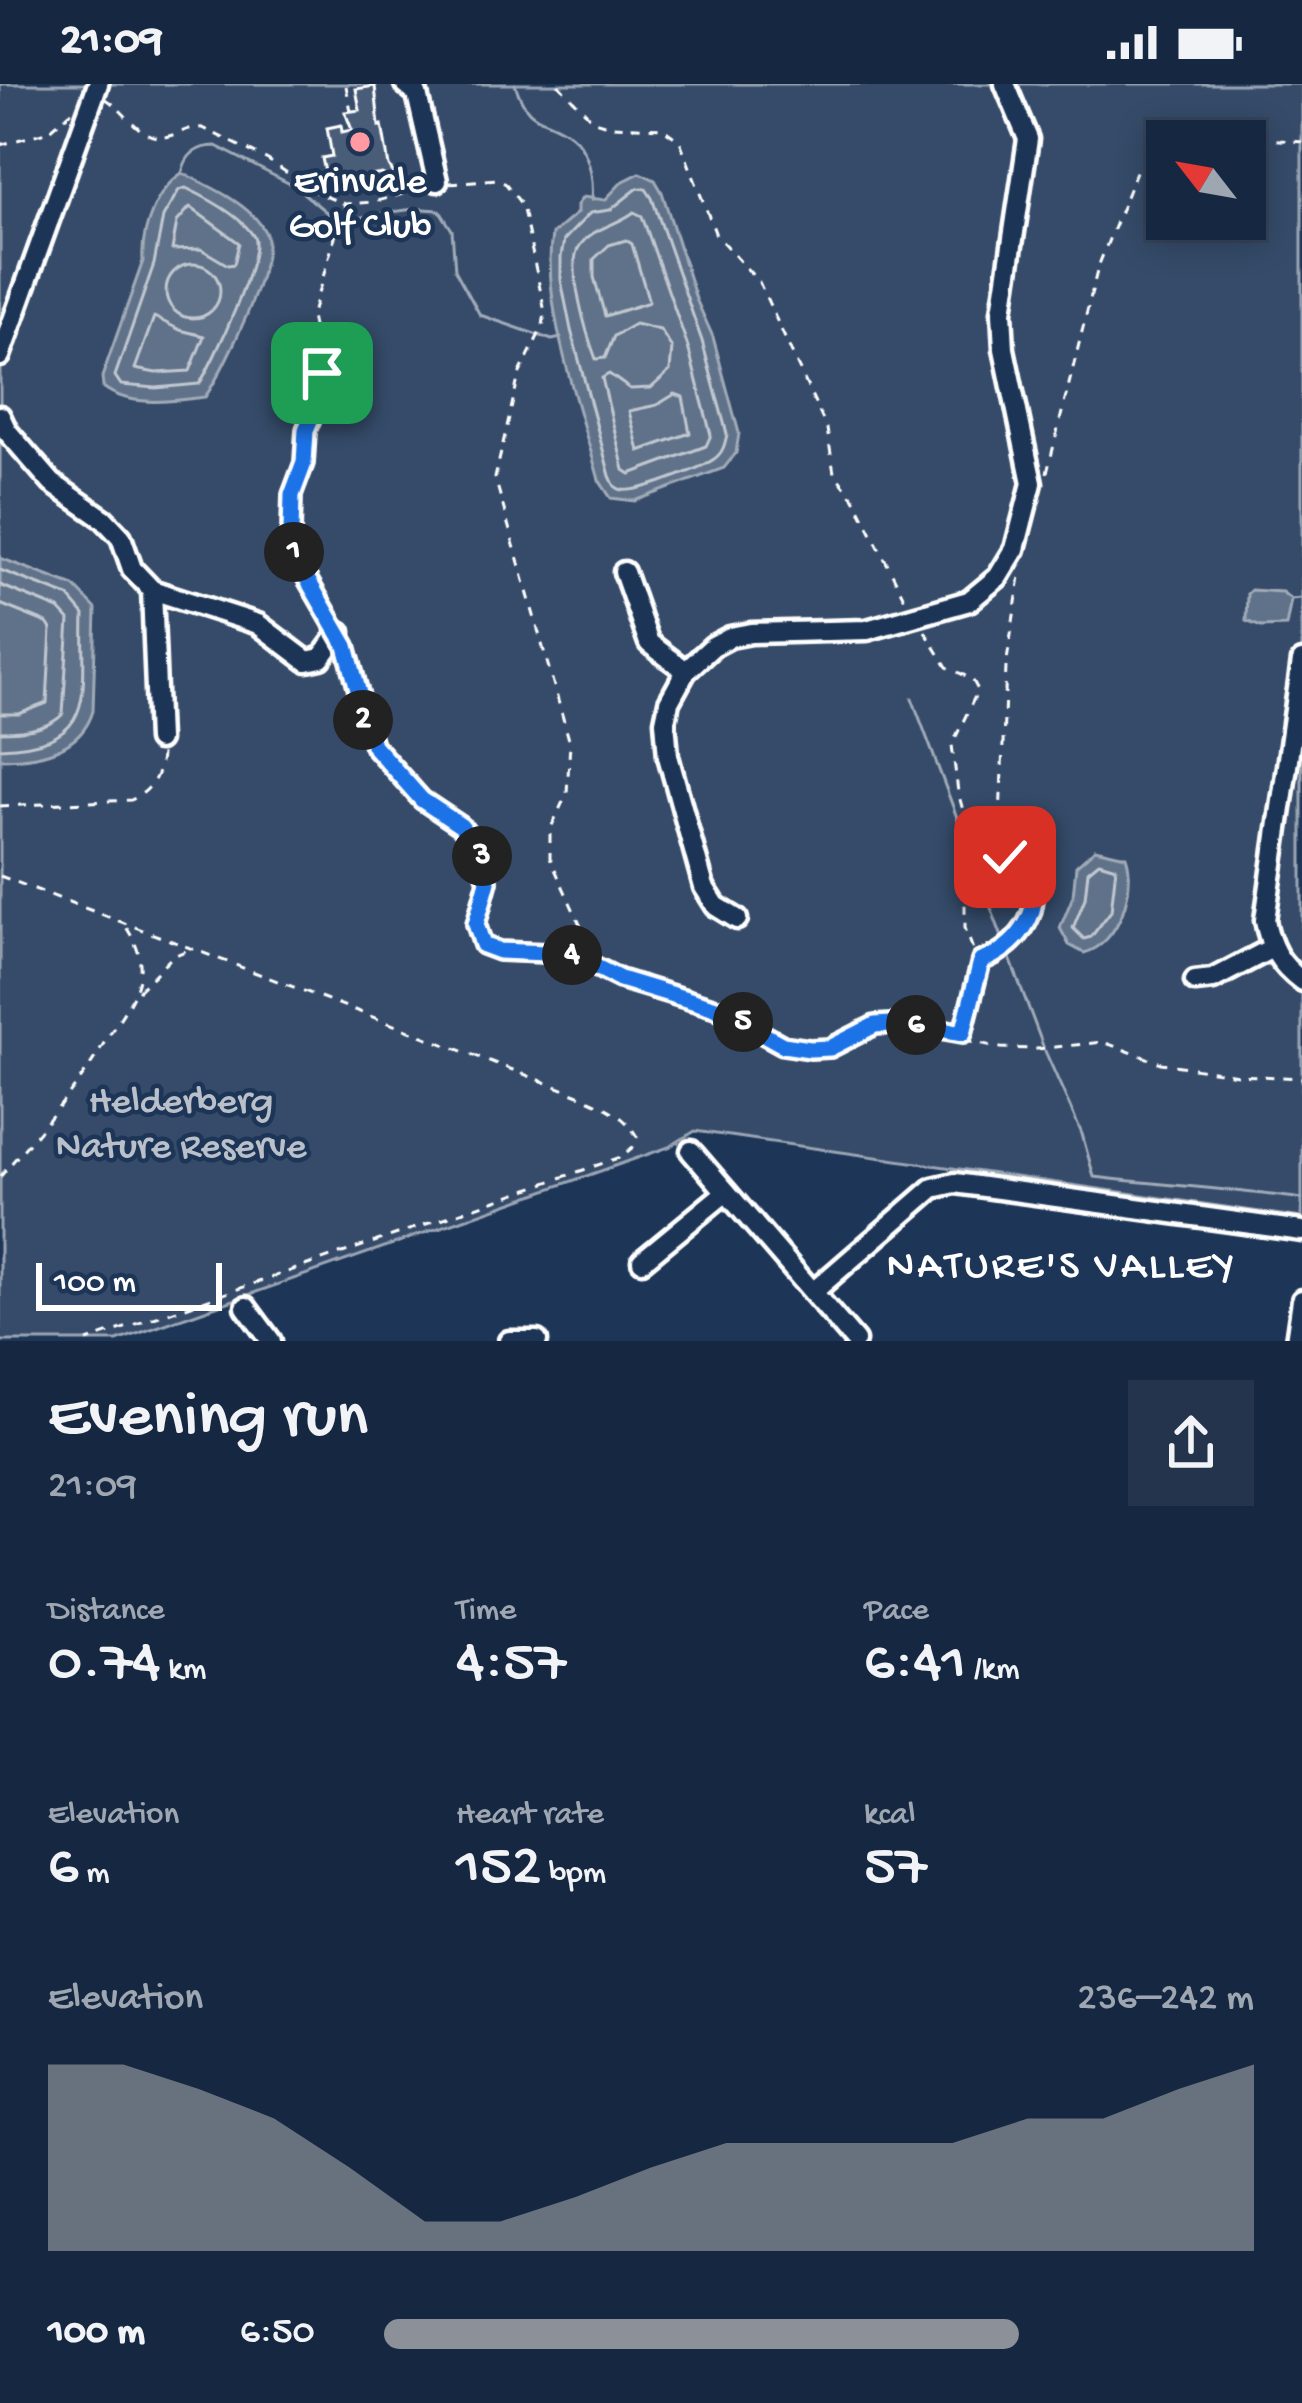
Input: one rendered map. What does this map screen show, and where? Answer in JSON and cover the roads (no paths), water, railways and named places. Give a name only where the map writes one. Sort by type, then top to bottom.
[{"type":"street","points":[[405,84],[417,94],[437,182]]},
{"type":"street","points":[[736,919],[709,897],[668,756],[665,721],[669,702],[686,671],[712,646],[730,637],[751,632],[849,632],[969,601],[998,578],[1015,549],[1032,482],[1002,332],[1028,139],[1005,84]]},
{"type":"street","points":[[0,356],[96,90]]},
{"type":"street","points":[[2,425],[52,483],[113,528],[132,569],[152,590],[259,624],[307,662],[321,658],[340,632]]},
{"type":"street","points":[[624,572],[649,643],[686,671]]},
{"type":"street","points":[[152,590],[158,740]]},
{"type":"street","points":[[1302,661],[1265,920],[1272,948],[1285,968],[1302,981]]},
{"type":"street","points":[[1195,980],[1214,979],[1272,948]]},
{"type":"street","points":[[691,1151],[855,1341]]},
{"type":"street","points":[[813,1292],[933,1188],[955,1183],[1302,1231]]},
{"type":"street","points":[[642,1261],[726,1192]]},
{"type":"street","points":[[1296,1341],[1302,1300]]},
{"type":"street","points":[[246,1307],[271,1341]]},
{"type":"street","points":[[508,1341],[537,1341]]},
{"type":"water","points":[[182,173],[228,197],[259,222],[267,246],[264,266],[235,341],[205,397],[126,398],[103,387],[102,377],[143,261],[152,212]]},
{"type":"water","points":[[640,173],[655,180],[662,192],[713,337],[739,433],[736,453],[724,468],[635,501],[611,498],[599,480],[564,357],[550,262],[552,234],[577,213],[583,197],[605,200],[622,182]]},
{"type":"water","points":[[0,558],[74,586],[96,609],[93,711],[87,725],[68,744],[29,757],[0,759]]},
{"type":"water","points":[[1251,590],[1282,592],[1291,599],[1286,626],[1261,627],[1246,621]]},
{"type":"water","points":[[1095,849],[1126,856],[1129,883],[1116,927],[1096,948],[1084,953],[1069,945],[1060,928],[1073,896],[1076,866]]},
{"type":"waterway","points":[[515,84],[531,113],[571,135],[582,148],[591,174],[592,200]]},
{"type":"waterway","points":[[182,173],[193,152],[216,146],[296,187],[337,221],[404,210],[440,211],[452,230],[455,270],[480,315],[552,340],[561,338]]},
{"type":"waterway","points":[[1291,599],[1302,598]]},
{"type":"waterway","points":[[912,698],[1043,1046]]},
{"type":"waterway","points":[[1045,1051],[1082,1134],[1094,1177],[1302,1199]]},
{"type":"place","name":"Erinvale Golf Club","points":[[360,142]]},
{"type":"district","name":"NATURE'S VALLEY","points":[[1062,1268]]},
{"type":"park label","name":"Helderberg Nature Reserve","points":[[181,1126]]}]
